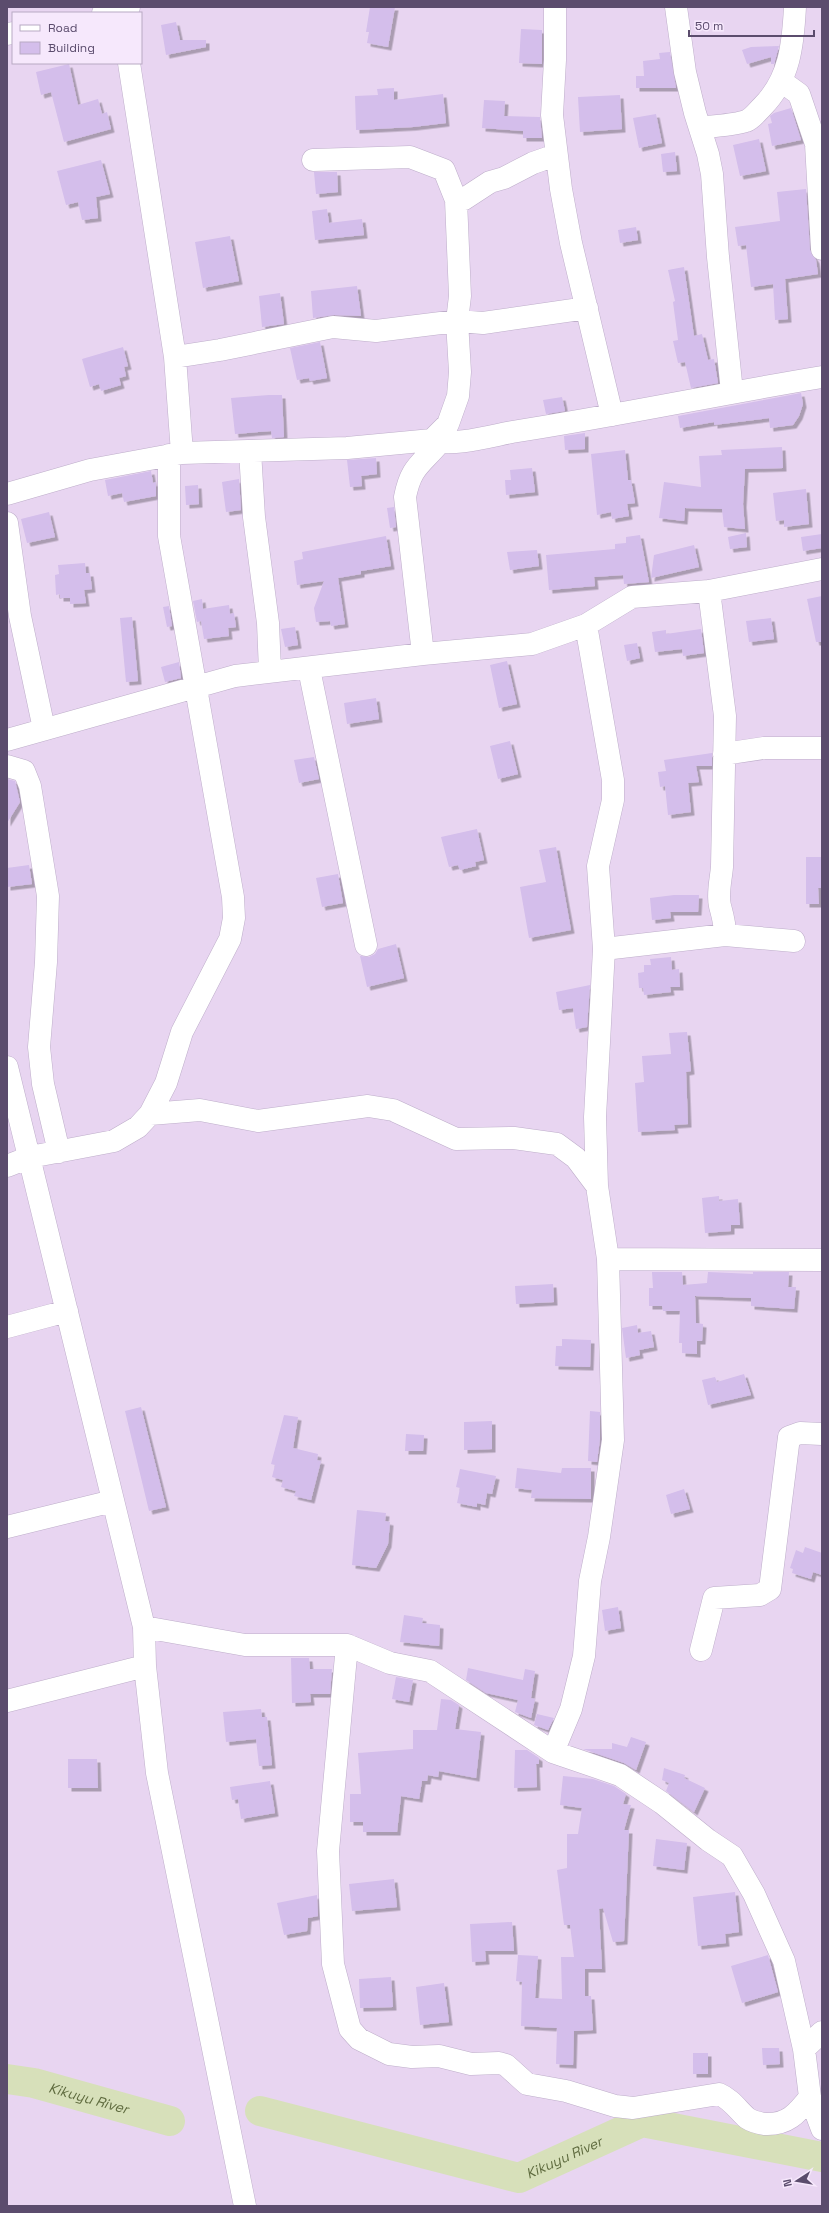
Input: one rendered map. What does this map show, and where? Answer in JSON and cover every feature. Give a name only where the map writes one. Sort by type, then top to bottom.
[{"type":"street","points":[[555,7],[555,60],[552,115],[556,155],[571,243],[612,416]]},
{"type":"street","points":[[676,7],[685,72],[708,154],[712,174],[718,257],[732,392]]},
{"type":"street","points":[[700,128],[746,121],[768,102],[781,81],[788,65],[793,42],[795,7]]},
{"type":"street","points":[[7,1166],[30,1157],[114,1141],[138,1127],[150,1114],[166,1083],[182,1032],[230,939],[234,918],[233,897],[221,822],[169,536],[176,454],[175,357],[129,64]]},
{"type":"street","points":[[781,81],[799,94],[816,144],[822,250]]},
{"type":"street","points":[[456,200],[464,199],[490,182],[504,178],[533,163],[556,155]]},
{"type":"street","points":[[313,160],[410,157],[444,170],[456,200],[460,296],[458,321],[460,350],[458,396],[448,424],[414,469],[408,482],[406,497],[423,654]]},
{"type":"street","points":[[175,357],[220,350],[333,327],[376,331],[458,321],[483,323],[586,308]]},
{"type":"street","points":[[7,494],[90,470],[176,454],[347,448],[436,441],[612,416],[732,392],[822,377]]},
{"type":"street","points":[[250,451],[254,517],[268,623],[270,671]]},
{"type":"street","points":[[7,523],[20,616],[44,729]]},
{"type":"street","points":[[7,740],[235,676],[270,671],[309,669],[423,654],[532,644],[586,625],[632,597],[709,591],[822,569]]},
{"type":"street","points":[[709,591],[725,716],[722,867],[720,892],[720,906],[725,920],[725,935]]},
{"type":"street","points":[[553,1752],[571,1709],[584,1656],[590,1581],[599,1537],[613,1440],[608,1259],[597,1186],[595,1117],[604,949],[598,866],[613,800],[613,780],[586,625]]},
{"type":"street","points":[[309,669],[366,945]]},
{"type":"street","points":[[724,754],[764,748],[822,748]]},
{"type":"street","points":[[7,766],[24,771],[30,786],[48,896],[46,962],[39,1047],[43,1084],[59,1152]]},
{"type":"street","points":[[604,949],[725,935],[794,941]]},
{"type":"street","points":[[7,1067],[144,1627],[144,1666],[157,1773],[245,2206]]},
{"type":"street","points":[[150,1114],[200,1110],[258,1121],[368,1106],[393,1110],[456,1140],[514,1138],[557,1144],[576,1158],[597,1186]]},
{"type":"street","points":[[608,1259],[822,1260]]},
{"type":"street","points":[[7,1327],[67,1311]]},
{"type":"street","points":[[701,1650],[714,1598],[760,1595],[770,1589],[789,1437],[800,1433],[822,1434]]},
{"type":"street","points":[[7,1527],[113,1501]]},
{"type":"street","points":[[144,1627],[245,1645],[347,1645],[390,1663],[430,1671],[553,1752],[620,1775],[662,1803],[708,1840],[732,1856],[754,1894],[784,1961],[804,2049],[810,2097],[822,2129]]},
{"type":"street","points":[[347,1645],[328,1851],[333,1964],[348,2024],[359,2039],[400,2056],[439,2056],[459,2063],[506,2065],[527,2084],[566,2091],[615,2106],[633,2108],[720,2094],[726,2096],[750,2120],[769,2124],[790,2120],[797,2114],[810,2097]]},
{"type":"street","points":[[7,1701],[144,1666]]},
{"type":"street","points":[[804,2049],[822,2032]]},
{"type":"shaded area","points":[[7,7],[822,7],[822,2206],[7,2206]]},
{"type":"building","points":[[370,7],[395,7],[388,47],[367,43],[369,32],[366,32]]},
{"type":"building","points":[[176,22],[180,40],[206,40],[206,47],[166,55],[161,25]]},
{"type":"building","points":[[521,29],[542,30],[542,64],[519,63]]},
{"type":"building","points":[[779,46],[774,64],[771,64],[771,57],[747,64],[742,50],[751,47]]},
{"type":"building","points":[[670,52],[676,88],[636,88],[636,76],[644,76],[643,61],[660,59],[659,53]]},
{"type":"building","points":[[69,64],[78,105],[98,99],[102,114],[107,112],[111,129],[64,142],[51,92],[41,95],[36,72]]},
{"type":"building","points":[[394,88],[394,100],[443,94],[446,123],[413,127],[356,130],[355,96],[378,95],[377,89]]},
{"type":"building","points":[[620,95],[622,129],[580,132],[578,97]]},
{"type":"building","points":[[484,100],[505,101],[504,116],[540,117],[542,138],[523,138],[523,131],[482,128]]},
{"type":"building","points":[[791,108],[801,140],[772,146],[768,124],[772,123],[770,116],[774,113]]},
{"type":"building","points":[[656,114],[662,143],[639,148],[633,118]]},
{"type":"building","points":[[759,139],[766,171],[740,176],[733,145]]},
{"type":"building","points":[[675,152],[677,171],[663,172],[661,154]]},
{"type":"building","points":[[101,160],[110,194],[96,197],[98,218],[82,220],[78,202],[66,205],[57,171]]},
{"type":"building","points":[[314,172],[337,172],[338,192],[316,194]]},
{"type":"building","points":[[806,189],[810,250],[816,260],[818,274],[785,279],[788,319],[775,320],[773,284],[751,287],[746,245],[738,246],[735,227],[780,221],[777,192]]},
{"type":"building","points":[[327,209],[329,223],[362,219],[364,235],[315,240],[312,211]]},
{"type":"building","points":[[636,227],[638,240],[620,243],[618,230]]},
{"type":"building","points":[[230,236],[239,281],[203,288],[195,242]]},
{"type":"building","points":[[684,267],[694,336],[702,334],[708,360],[714,359],[718,383],[691,388],[685,362],[678,363],[673,341],[678,340],[673,302],[675,301],[668,270]]},
{"type":"building","points":[[357,286],[361,316],[334,315],[313,318],[311,291]]},
{"type":"building","points":[[280,293],[284,324],[262,327],[259,296]]},
{"type":"building","points":[[320,342],[327,378],[310,381],[309,378],[297,380],[290,348]]},
{"type":"building","points":[[123,347],[128,366],[124,367],[126,376],[119,378],[121,385],[101,391],[99,384],[90,387],[82,359]]},
{"type":"building","points":[[801,393],[803,404],[799,416],[793,425],[770,428],[769,418],[714,425],[714,422],[680,428],[678,416]]},
{"type":"building","points":[[282,395],[284,437],[272,438],[271,431],[235,434],[231,398]]},
{"type":"building","points":[[562,397],[565,411],[546,414],[543,400]]},
{"type":"building","points":[[585,433],[585,449],[565,450],[564,436]]},
{"type":"building","points":[[782,447],[783,468],[745,469],[743,504],[745,529],[724,527],[722,509],[685,508],[684,521],[659,518],[664,482],[701,487],[699,456],[722,455],[721,450]]},
{"type":"building","points":[[625,450],[628,480],[631,480],[635,503],[627,504],[629,516],[612,519],[611,512],[597,515],[591,454]]},
{"type":"building","points":[[376,458],[377,474],[361,476],[362,486],[350,487],[347,460]]},
{"type":"building","points":[[532,468],[535,492],[506,495],[505,480],[511,480],[510,470]]},
{"type":"building","points":[[151,471],[153,483],[156,482],[156,496],[124,502],[122,493],[108,496],[105,480]]},
{"type":"building","points":[[239,479],[241,510],[226,512],[222,482]]},
{"type":"building","points":[[198,485],[199,504],[186,505],[185,486]]},
{"type":"building","points":[[806,489],[809,524],[784,527],[784,520],[776,521],[773,493]]},
{"type":"building","points":[[394,507],[396,527],[390,528],[387,508]]},
{"type":"building","points":[[49,512],[55,537],[27,543],[21,519]]},
{"type":"building","points":[[746,533],[747,547],[730,549],[728,537]]},
{"type":"building","points":[[822,534],[822,548],[803,551],[801,537]]},
{"type":"building","points":[[640,535],[649,582],[624,584],[623,575],[594,577],[595,586],[549,590],[546,555],[615,549],[615,544],[626,543],[626,537]]},
{"type":"building","points":[[386,536],[391,566],[361,571],[361,574],[338,578],[345,624],[331,626],[330,621],[316,622],[314,608],[324,581],[297,585],[294,561],[303,559],[302,552]]},
{"type":"building","points":[[694,545],[699,567],[651,578],[654,555]]},
{"type":"building","points":[[537,550],[539,566],[510,570],[507,552]]},
{"type":"building","points":[[85,563],[86,573],[90,573],[92,589],[84,590],[86,603],[70,604],[70,598],[60,598],[60,594],[56,595],[55,575],[59,574],[58,565]]},
{"type":"building","points":[[822,596],[822,642],[816,642],[807,599]]},
{"type":"building","points":[[202,599],[203,609],[229,605],[230,614],[234,613],[236,627],[228,628],[229,636],[204,639],[201,621],[197,622],[193,601]]},
{"type":"building","points":[[169,606],[172,626],[167,627],[163,607]]},
{"type":"building","points":[[132,617],[138,681],[126,682],[120,618]]},
{"type":"building","points":[[771,618],[774,639],[749,642],[746,621]]},
{"type":"building","points":[[295,627],[298,645],[285,647],[281,629]]},
{"type":"building","points":[[701,629],[704,653],[683,656],[682,649],[655,652],[652,632],[666,630],[666,634]]},
{"type":"building","points":[[637,643],[640,658],[627,661],[624,645]]},
{"type":"building","points":[[507,661],[517,704],[499,708],[490,665]]},
{"type":"building","points":[[179,662],[181,678],[165,682],[161,667]]},
{"type":"building","points":[[376,698],[379,719],[347,724],[344,703]]},
{"type":"building","points":[[510,741],[518,774],[498,779],[490,746]]},
{"type":"building","points":[[712,753],[712,766],[696,766],[699,782],[688,783],[691,812],[668,815],[665,786],[660,787],[658,772],[666,771],[664,760]]},
{"type":"building","points":[[314,757],[319,779],[299,783],[294,760]]},
{"type":"building","points":[[7,779],[15,781],[20,802],[7,823]]},
{"type":"building","points":[[477,829],[484,860],[475,862],[476,866],[460,870],[458,865],[449,867],[441,837]]},
{"type":"building","points":[[556,847],[571,930],[529,938],[520,887],[546,882],[539,850]]},
{"type":"building","points":[[806,857],[822,857],[822,888],[818,888],[819,904],[806,904]]},
{"type":"building","points":[[29,865],[32,884],[7,887],[7,868]]},
{"type":"building","points":[[338,874],[343,903],[322,907],[316,878]]},
{"type":"building","points":[[674,895],[699,895],[698,912],[670,912],[671,918],[652,920],[650,898]]},
{"type":"building","points":[[396,944],[404,978],[367,987],[360,956],[369,957],[375,954],[378,949]]},
{"type":"building","points":[[671,957],[672,970],[679,969],[680,987],[670,987],[671,992],[644,995],[643,988],[639,988],[638,973],[644,972],[644,965],[651,965],[650,959]]},
{"type":"building","points":[[590,985],[587,1027],[576,1029],[573,1008],[559,1010],[556,992]]},
{"type":"building","points":[[687,1032],[691,1071],[686,1072],[688,1124],[674,1125],[675,1130],[638,1132],[635,1083],[644,1082],[642,1056],[671,1054],[669,1033]]},
{"type":"building","points":[[719,1196],[719,1201],[738,1199],[740,1225],[731,1225],[731,1231],[705,1233],[702,1198]]},
{"type":"building","points":[[652,1272],[682,1272],[683,1285],[707,1283],[708,1272],[753,1274],[753,1272],[789,1272],[788,1287],[796,1287],[794,1309],[751,1306],[751,1298],[695,1296],[696,1323],[703,1324],[702,1341],[697,1341],[697,1354],[682,1353],[682,1343],[679,1343],[680,1311],[663,1311],[662,1306],[649,1306],[649,1288],[653,1288]]},
{"type":"building","points":[[553,1284],[554,1302],[516,1304],[515,1286]]},
{"type":"building","points":[[637,1325],[638,1333],[651,1331],[654,1347],[639,1350],[640,1355],[626,1358],[622,1328]]},
{"type":"building","points":[[562,1339],[591,1340],[590,1367],[555,1366],[556,1346],[562,1346]]},
{"type":"building","points":[[744,1374],[751,1395],[708,1405],[702,1380],[715,1377],[717,1382]]},
{"type":"building","points":[[141,1407],[166,1507],[149,1511],[125,1411]]},
{"type":"building","points":[[590,1411],[600,1412],[600,1439],[597,1462],[588,1461]]},
{"type":"building","points":[[284,1415],[298,1417],[293,1448],[318,1454],[317,1460],[321,1461],[311,1500],[294,1496],[296,1491],[281,1487],[283,1480],[272,1477],[275,1465],[271,1464]]},
{"type":"building","points":[[492,1421],[492,1449],[464,1450],[464,1422]]},
{"type":"building","points":[[406,1434],[424,1435],[423,1451],[405,1451]]},
{"type":"building","points":[[517,1468],[561,1473],[562,1468],[591,1468],[591,1499],[531,1498],[532,1490],[515,1488]]},
{"type":"building","points":[[460,1469],[496,1476],[492,1494],[487,1493],[485,1505],[477,1503],[477,1507],[457,1503],[460,1488],[456,1487]]},
{"type":"building","points":[[684,1489],[690,1509],[671,1514],[666,1495]]},
{"type":"building","points":[[357,1510],[386,1513],[385,1521],[390,1522],[388,1544],[376,1568],[352,1565]]},
{"type":"building","points":[[805,1547],[822,1553],[822,1575],[813,1572],[811,1579],[792,1573],[793,1569],[790,1568],[796,1550],[803,1553]]},
{"type":"building","points":[[618,1607],[621,1628],[605,1631],[602,1610]]},
{"type":"building","points":[[404,1615],[423,1618],[422,1623],[440,1625],[439,1646],[400,1642]]},
{"type":"building","points":[[291,1658],[309,1658],[310,1669],[332,1669],[330,1694],[310,1694],[311,1702],[292,1703]]},
{"type":"building","points":[[468,1668],[523,1680],[525,1669],[535,1671],[531,1698],[535,1699],[531,1718],[515,1712],[518,1700],[486,1693],[466,1680]]},
{"type":"building","points":[[396,1677],[413,1680],[409,1702],[392,1699]]},
{"type":"building","points":[[441,1699],[451,1700],[459,1705],[455,1729],[481,1732],[476,1778],[439,1771],[438,1777],[428,1775],[427,1781],[422,1781],[419,1799],[401,1796],[397,1832],[363,1832],[363,1822],[350,1822],[350,1794],[361,1794],[358,1753],[413,1749],[413,1730],[437,1730]]},
{"type":"building","points":[[261,1709],[262,1717],[267,1717],[272,1765],[259,1766],[256,1739],[226,1742],[223,1712]]},
{"type":"building","points":[[537,1714],[554,1718],[548,1730],[534,1725]]},
{"type":"building","points":[[631,1737],[646,1742],[636,1770],[624,1763],[583,1749],[612,1749],[612,1743],[627,1747]]},
{"type":"building","points":[[515,1750],[527,1750],[539,1758],[539,1764],[536,1764],[537,1787],[514,1788]]},
{"type":"building","points":[[68,1759],[97,1759],[98,1788],[68,1788]]},
{"type":"building","points":[[664,1768],[685,1775],[684,1778],[705,1788],[694,1812],[666,1791],[669,1783],[662,1780]]},
{"type":"building","points":[[563,1776],[593,1779],[614,1786],[626,1794],[623,1804],[631,1805],[624,1830],[629,1830],[624,1941],[613,1942],[603,1908],[599,1909],[602,1969],[585,1969],[585,1996],[591,1996],[593,2030],[574,2031],[573,2065],[556,2064],[557,2028],[521,2026],[522,1982],[516,1981],[518,1955],[538,1956],[535,1998],[562,1999],[561,1957],[574,1957],[570,1925],[564,1925],[557,1870],[567,1868],[567,1834],[578,1834],[582,1808],[560,1805]]},
{"type":"building","points":[[270,1781],[275,1813],[241,1819],[238,1799],[232,1800],[230,1787]]},
{"type":"building","points":[[656,1839],[687,1843],[684,1870],[653,1866]]},
{"type":"building","points":[[394,1879],[397,1907],[352,1911],[349,1884]]},
{"type":"building","points":[[735,1892],[739,1932],[725,1934],[726,1943],[698,1946],[693,1897]]},
{"type":"building","points":[[317,1895],[318,1916],[308,1918],[307,1931],[284,1935],[277,1903]]},
{"type":"building","points":[[512,1922],[514,1951],[485,1951],[486,1961],[472,1962],[470,1924]]},
{"type":"building","points":[[768,1955],[778,1992],[742,2003],[731,1966]]},
{"type":"building","points":[[391,1977],[393,2007],[360,2008],[359,1979]]},
{"type":"building","points":[[444,1983],[449,2022],[420,2025],[416,1987]]},
{"type":"building","points":[[762,2048],[779,2048],[780,2064],[763,2065]]},
{"type":"building","points":[[693,2053],[708,2053],[708,2074],[693,2074]]},
{"type":"waterway","name":"Kikuyu River","points":[[7,2079],[34,2083],[170,2121]]},
{"type":"waterway","name":"Kikuyu River","points":[[260,2111],[519,2178],[642,2122],[822,2157]]}]
